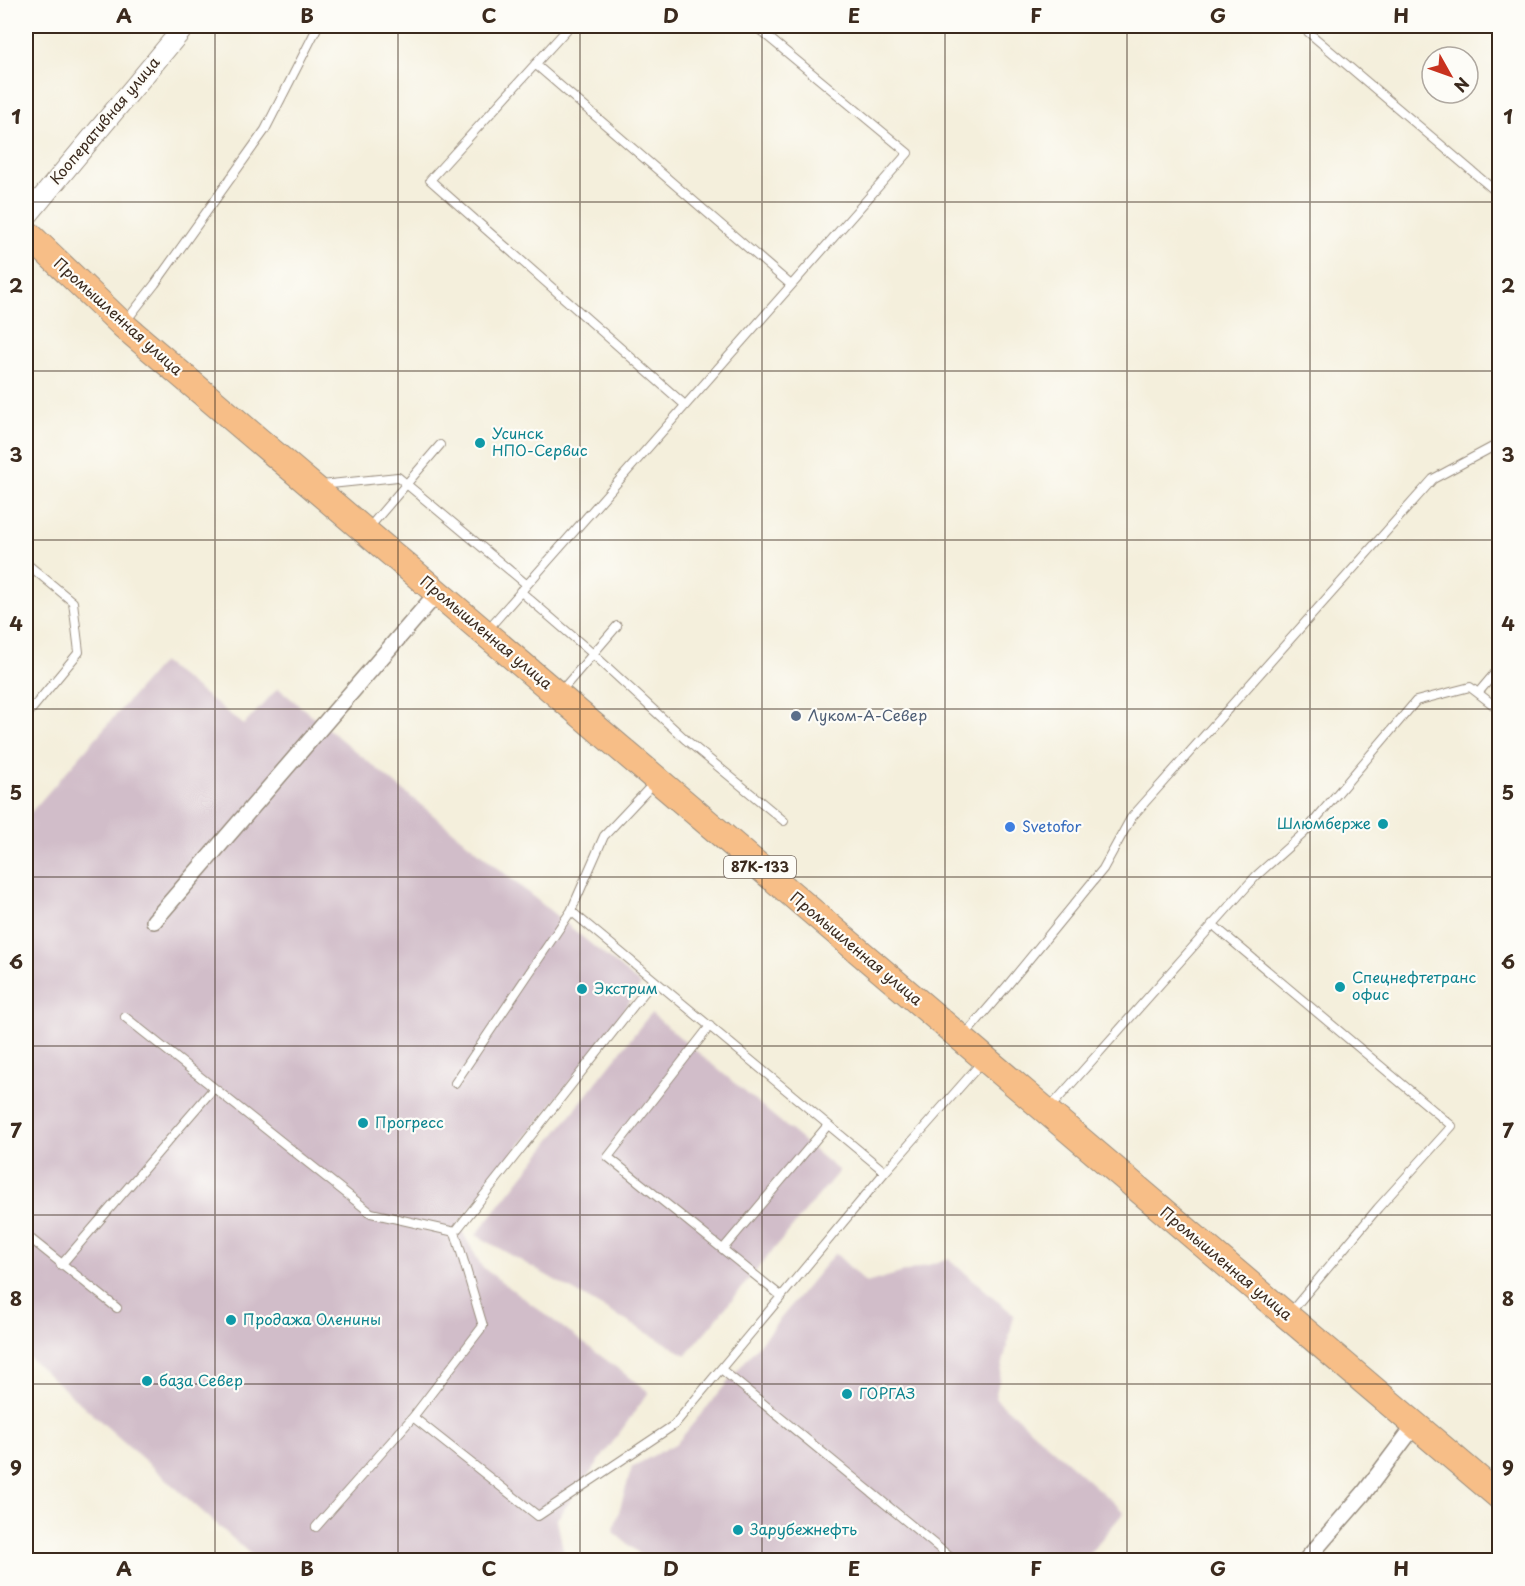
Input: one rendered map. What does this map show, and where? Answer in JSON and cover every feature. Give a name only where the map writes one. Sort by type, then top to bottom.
[{"type":"main road","name":"Промышленная улица","points":[[26,232],[123,325],[1500,1497]]},
{"type":"street","name":"Кооперативная улица","points":[[26,217],[185,26]]},
{"type":"street","points":[[154,921],[438,592]]},
{"type":"street","points":[[1306,1560],[1364,1493],[1415,1425]]},
{"type":"lane","points":[[123,325],[265,130],[318,26]]},
{"type":"lane","points":[[570,26],[430,180],[684,405]]},
{"type":"lane","points":[[485,632],[908,153],[755,26]]},
{"type":"lane","points":[[1301,26],[1500,195]]},
{"type":"lane","points":[[535,64],[791,285]]},
{"type":"lane","points":[[962,1039],[1103,869],[1131,818],[1433,479],[1500,443]]},
{"type":"lane","points":[[366,531],[440,445]]},
{"type":"lane","points":[[314,486],[398,477],[526,584]]},
{"type":"lane","points":[[26,563],[73,602],[79,652],[26,716]]},
{"type":"lane","points":[[520,591],[593,654],[686,740],[784,821]]},
{"type":"lane","points":[[558,695],[617,626]]},
{"type":"lane","points":[[1478,693],[1500,667]]},
{"type":"lane","points":[[1047,1111],[1256,876],[1304,832],[1416,701],[1470,687],[1500,710]]},
{"type":"lane","points":[[455,1083],[571,911],[604,836],[657,779]]},
{"type":"lane","points":[[571,911],[885,1172]]},
{"type":"lane","points":[[1212,924],[1452,1126],[1378,1208],[1287,1316]]},
{"type":"lane","points":[[455,1232],[654,980]]},
{"type":"lane","points":[[125,1017],[371,1213],[455,1232]]},
{"type":"lane","points":[[710,1026],[608,1157],[782,1296]]},
{"type":"lane","points":[[413,1417],[538,1516],[674,1425],[885,1172],[985,1059]]},
{"type":"lane","points":[[61,1265],[214,1088]]},
{"type":"lane","points":[[723,1249],[828,1125]]},
{"type":"lane","points":[[316,1527],[413,1417],[483,1326],[455,1232]]},
{"type":"lane","points":[[26,1235],[117,1308]]},
{"type":"lane","points":[[721,1369],[950,1557]]},
{"type":"shaded area","points":[[162,662],[244,725],[278,688],[641,985],[605,1037],[458,1224],[482,1267],[649,1392],[557,1519],[565,1560],[257,1560],[26,1355],[26,818]]},
{"type":"shaded area","points":[[651,1013],[839,1171],[686,1355],[476,1235]]},
{"type":"shaded area","points":[[835,1253],[866,1283],[949,1259],[1014,1315],[995,1398],[1124,1512],[1084,1560],[647,1560],[613,1532],[632,1467],[677,1443]]},
{"type":"place","name":"Усинск НПО-Сервис","points":[[480,443]]},
{"type":"place","name":"Луком-А-Север","points":[[796,716]]},
{"type":"place","name":"Шлюмберже","points":[[1383,824]]},
{"type":"place","name":"Svetofor","points":[[1010,827]]},
{"type":"place","name":"Спецнефтетранс офис","points":[[1340,987]]},
{"type":"place","name":"Экстрим","points":[[582,989]]},
{"type":"place","name":"Прогресс","points":[[363,1123]]},
{"type":"place","name":"Продажа Оленины","points":[[231,1320]]},
{"type":"place","name":"база Север","points":[[147,1381]]},
{"type":"place","name":"ГОРГАЗ","points":[[847,1394]]},
{"type":"place","name":"Зарубежнефть","points":[[738,1530]]}]
